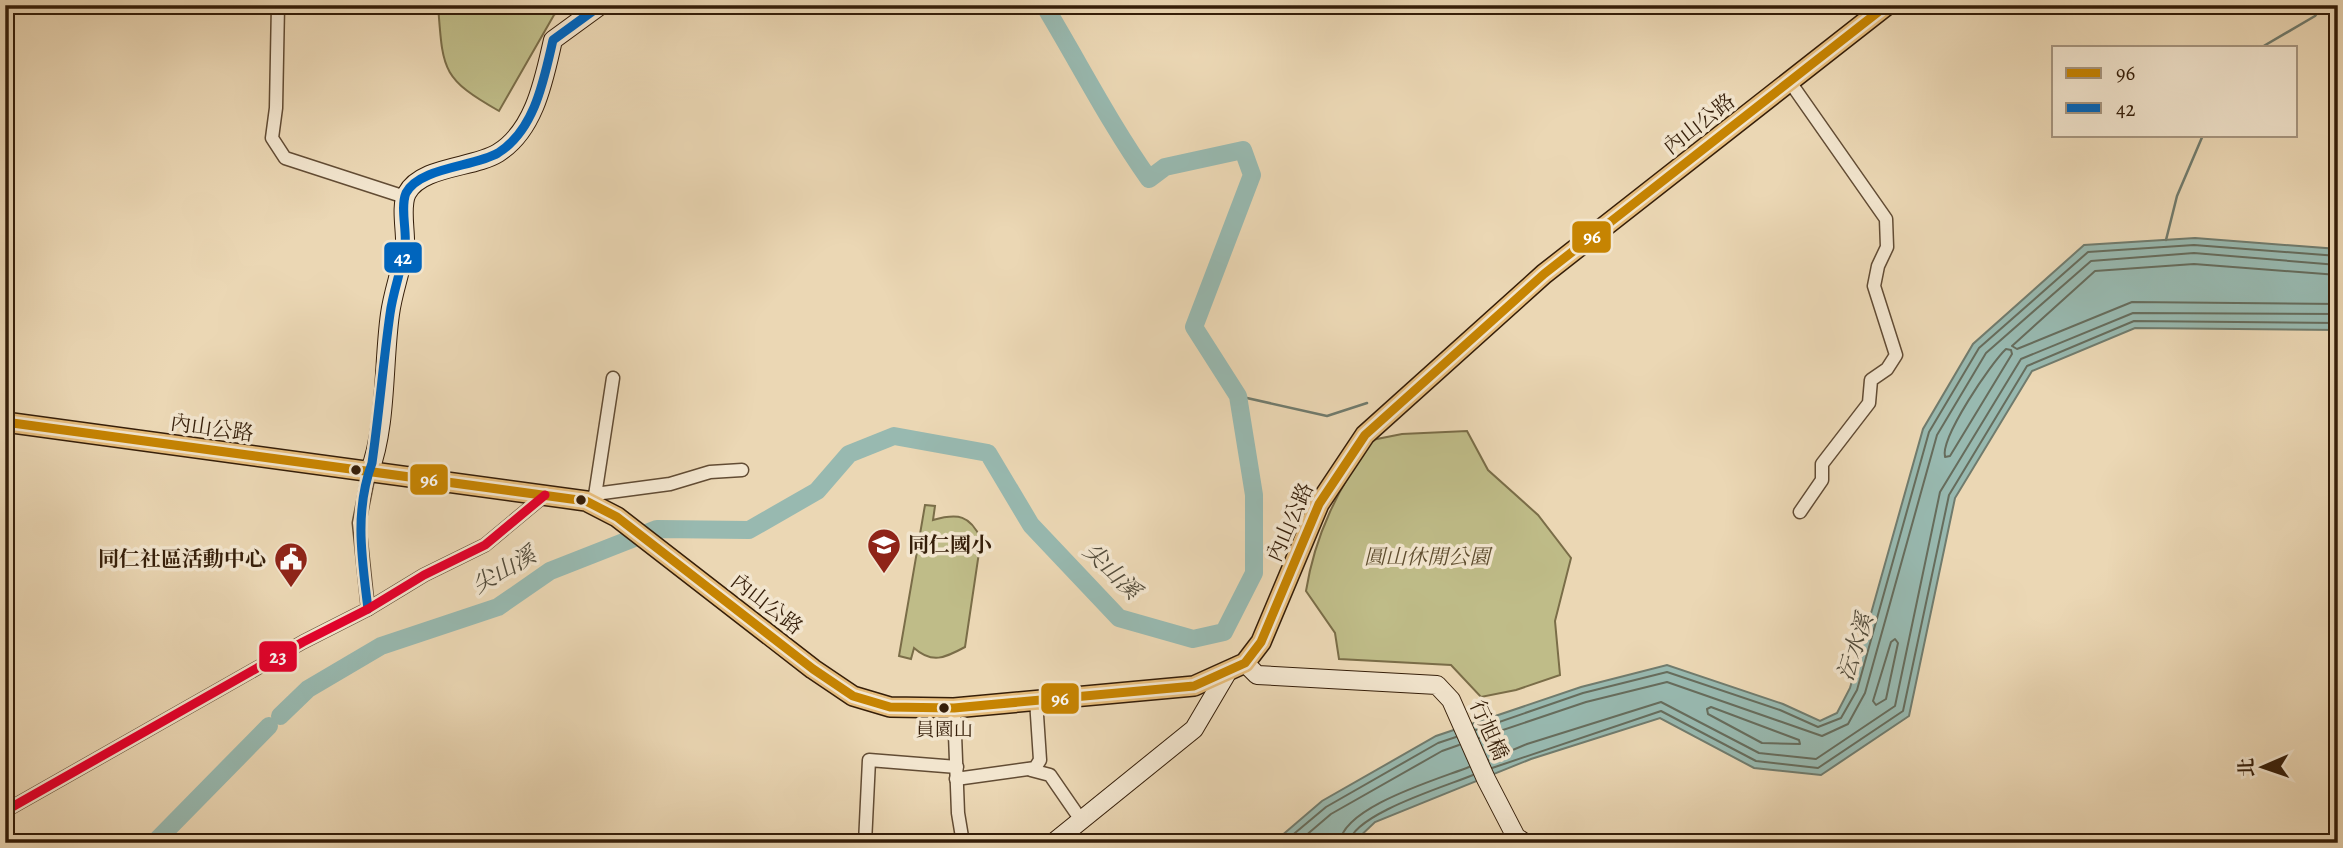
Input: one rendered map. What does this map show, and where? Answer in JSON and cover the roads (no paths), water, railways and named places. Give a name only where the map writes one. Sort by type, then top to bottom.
[{"type":"main road","name":"內山公路","points":[[5,422],[369,473],[594,499],[813,669],[853,696],[890,707],[954,708],[1194,686],[1245,663],[1261,642],[1318,504],[1366,435],[1545,274],[1887,5]]},
{"type":"street","points":[[278,5],[276,108],[272,138],[278,149],[285,158],[405,197]]},
{"type":"street","points":[[368,609],[359,523],[384,382],[390,313],[405,247],[405,197],[418,181],[453,167],[487,158],[509,144],[533,109],[542,87],[553,40],[601,5]]},
{"type":"street","points":[[1790,82],[1886,219],[1887,247],[1878,266],[1874,286],[1896,355],[1887,369],[1871,380],[1869,403],[1822,464],[1822,480],[1800,512]]},
{"type":"street","points":[[613,378],[594,499],[670,485],[710,472],[743,470]]},
{"type":"street","points":[[5,811],[303,642],[368,609],[424,575],[485,545],[545,495]]},
{"type":"street","name":"行旭橋","points":[[1245,663],[1257,675],[1386,684],[1425,682],[1437,685],[1451,700],[1486,779],[1516,837],[1525,843]]},
{"type":"street","points":[[1053,843],[1194,729],[1227,673]]},
{"type":"street","points":[[1031,770],[1040,760],[1036,700]]},
{"type":"street","points":[[954,708],[956,773],[963,843]]},
{"type":"street","points":[[865,843],[869,760],[956,773],[1031,770],[1050,775],[1081,820]]},
{"type":"water","points":[[2195,238],[2338,249],[2338,330],[2135,328],[2032,371],[1955,498],[1909,716],[1821,775],[1754,768],[1660,718],[1531,759],[1375,822],[1353,843],[1273,843],[1322,801],[1436,736],[1581,687],[1667,665],[1783,704],[1820,721],[1837,713],[1850,688],[1923,429],[1973,344],[2084,245]]},
{"type":"waterway","name":"尖山溪","points":[[280,716],[308,689],[381,646],[498,607],[550,571],[657,529],[749,530],[817,491],[849,454],[894,436],[988,453],[1031,525],[1119,618],[1193,639],[1224,632],[1254,573],[1254,495],[1238,396],[1194,327],[1252,175],[1243,150],[1165,167],[1149,179],[1044,5]]},
{"type":"waterway","points":[[2264,46],[2315,16],[2323,5]]},
{"type":"waterway","points":[[2166,240],[2177,196],[2203,136]]},
{"type":"waterway","points":[[1238,396],[1327,416],[1367,403]]},
{"type":"waterway","name":"尖山溪","points":[[154,843],[269,726]]},
{"type":"place","name":"同仁國小","points":[[884,575]]},
{"type":"place","name":"同仁社區活動中心","points":[[291,589]]},
{"type":"place","name":"員園山","points":[[944,708]]},
{"type":"park label","name":"圓山休閒公園","points":[[1427,557]]},
{"type":"water label","name":"沄水溪","points":[[1855,647]]}]
